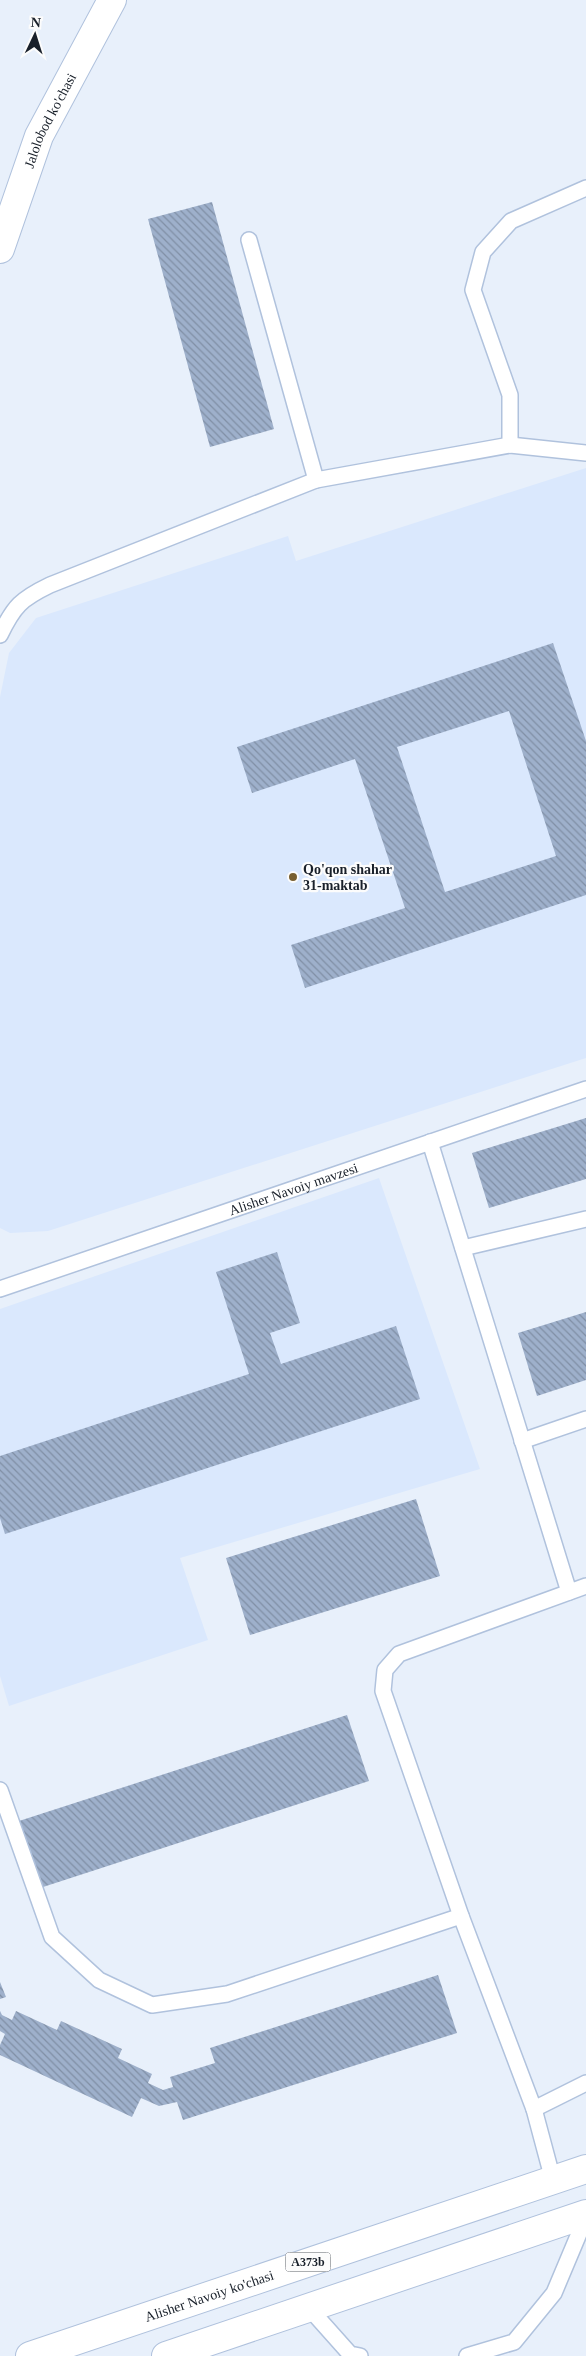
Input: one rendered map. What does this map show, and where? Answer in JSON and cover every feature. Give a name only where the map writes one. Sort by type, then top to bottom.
[{"type":"main road","name":"Jalolobod ko'chasi","points":[[0,249],[39,136],[112,0]]},
{"type":"main road","name":"Alisher Navoiy ko'chasi","points":[[30,2356],[586,2169]]},
{"type":"main road","points":[[178,2354],[308,2308],[586,2215]]},
{"type":"lane","points":[[510,445],[510,395],[473,290],[483,252],[511,221],[586,188]]},
{"type":"lane","points":[[249,240],[316,480]]},
{"type":"lane","points":[[0,636],[10,614],[27,596],[316,480],[510,445],[586,453]]},
{"type":"lane","name":"Alisher Navoiy mavzesi","points":[[0,1289],[586,1089]]},
{"type":"lane","points":[[430,1142],[568,1592]]},
{"type":"lane","points":[[463,1248],[586,1219]]},
{"type":"lane","points":[[522,1441],[586,1419]]},
{"type":"lane","points":[[553,2180],[534,2109],[461,1916],[383,1691],[385,1670],[399,1654],[586,1586]]},
{"type":"lane","points":[[0,1790],[52,1937],[99,1980],[152,2005],[227,1994],[461,1916]]},
{"type":"lane","points":[[534,2109],[586,2083]]},
{"type":"lane","points":[[467,2356],[514,2342],[554,2293],[586,2215]]},
{"type":"lane","points":[[308,2308],[350,2354],[360,2356]]},
{"type":"shaded area","name":"Qo'qon shahar 31-maktab","points":[[586,468],[586,1058],[48,1231],[10,1233],[0,1228],[0,697],[9,653],[36,618],[288,536],[296,561]]},
{"type":"shaded area","points":[[379,1178],[480,1469],[180,1558],[208,1640],[9,1706],[0,1676],[0,1309]]},
{"type":"building","points":[[212,202],[274,429],[210,447],[148,219]]},
{"type":"building","points":[[553,643],[586,741],[586,895],[305,988],[291,945],[405,908],[355,759],[252,793],[237,747]],"holes":[[[509,711],[556,856],[445,892],[397,747]]]},
{"type":"building","points":[[586,1118],[586,1179],[489,1208],[472,1153]]},
{"type":"building","points":[[277,1252],[300,1323],[270,1333],[281,1364],[396,1326],[420,1399],[5,1534],[0,1518],[0,1456],[249,1374],[216,1272]]},
{"type":"building","points":[[586,1312],[586,1380],[537,1396],[518,1333]]},
{"type":"building","points":[[416,1499],[440,1576],[250,1635],[226,1558]]},
{"type":"building","points":[[347,1715],[369,1781],[40,1888],[19,1821]]},
{"type":"building","points":[[438,1975],[457,2033],[183,2120],[177,2102],[159,2106],[141,2098],[132,2117],[0,2055],[0,2045],[5,2034],[0,2031],[0,2011],[2,2015],[12,2020],[16,2011],[57,2030],[61,2021],[122,2049],[118,2058],[152,2074],[148,2083],[163,2090],[173,2087],[170,2077],[215,2063],[210,2048]]},
{"type":"building","points":[[0,1982],[6,1997],[0,1999]]},
{"type":"place","name":"Qo'qon shahar 31-maktab","points":[[293,877]]}]
